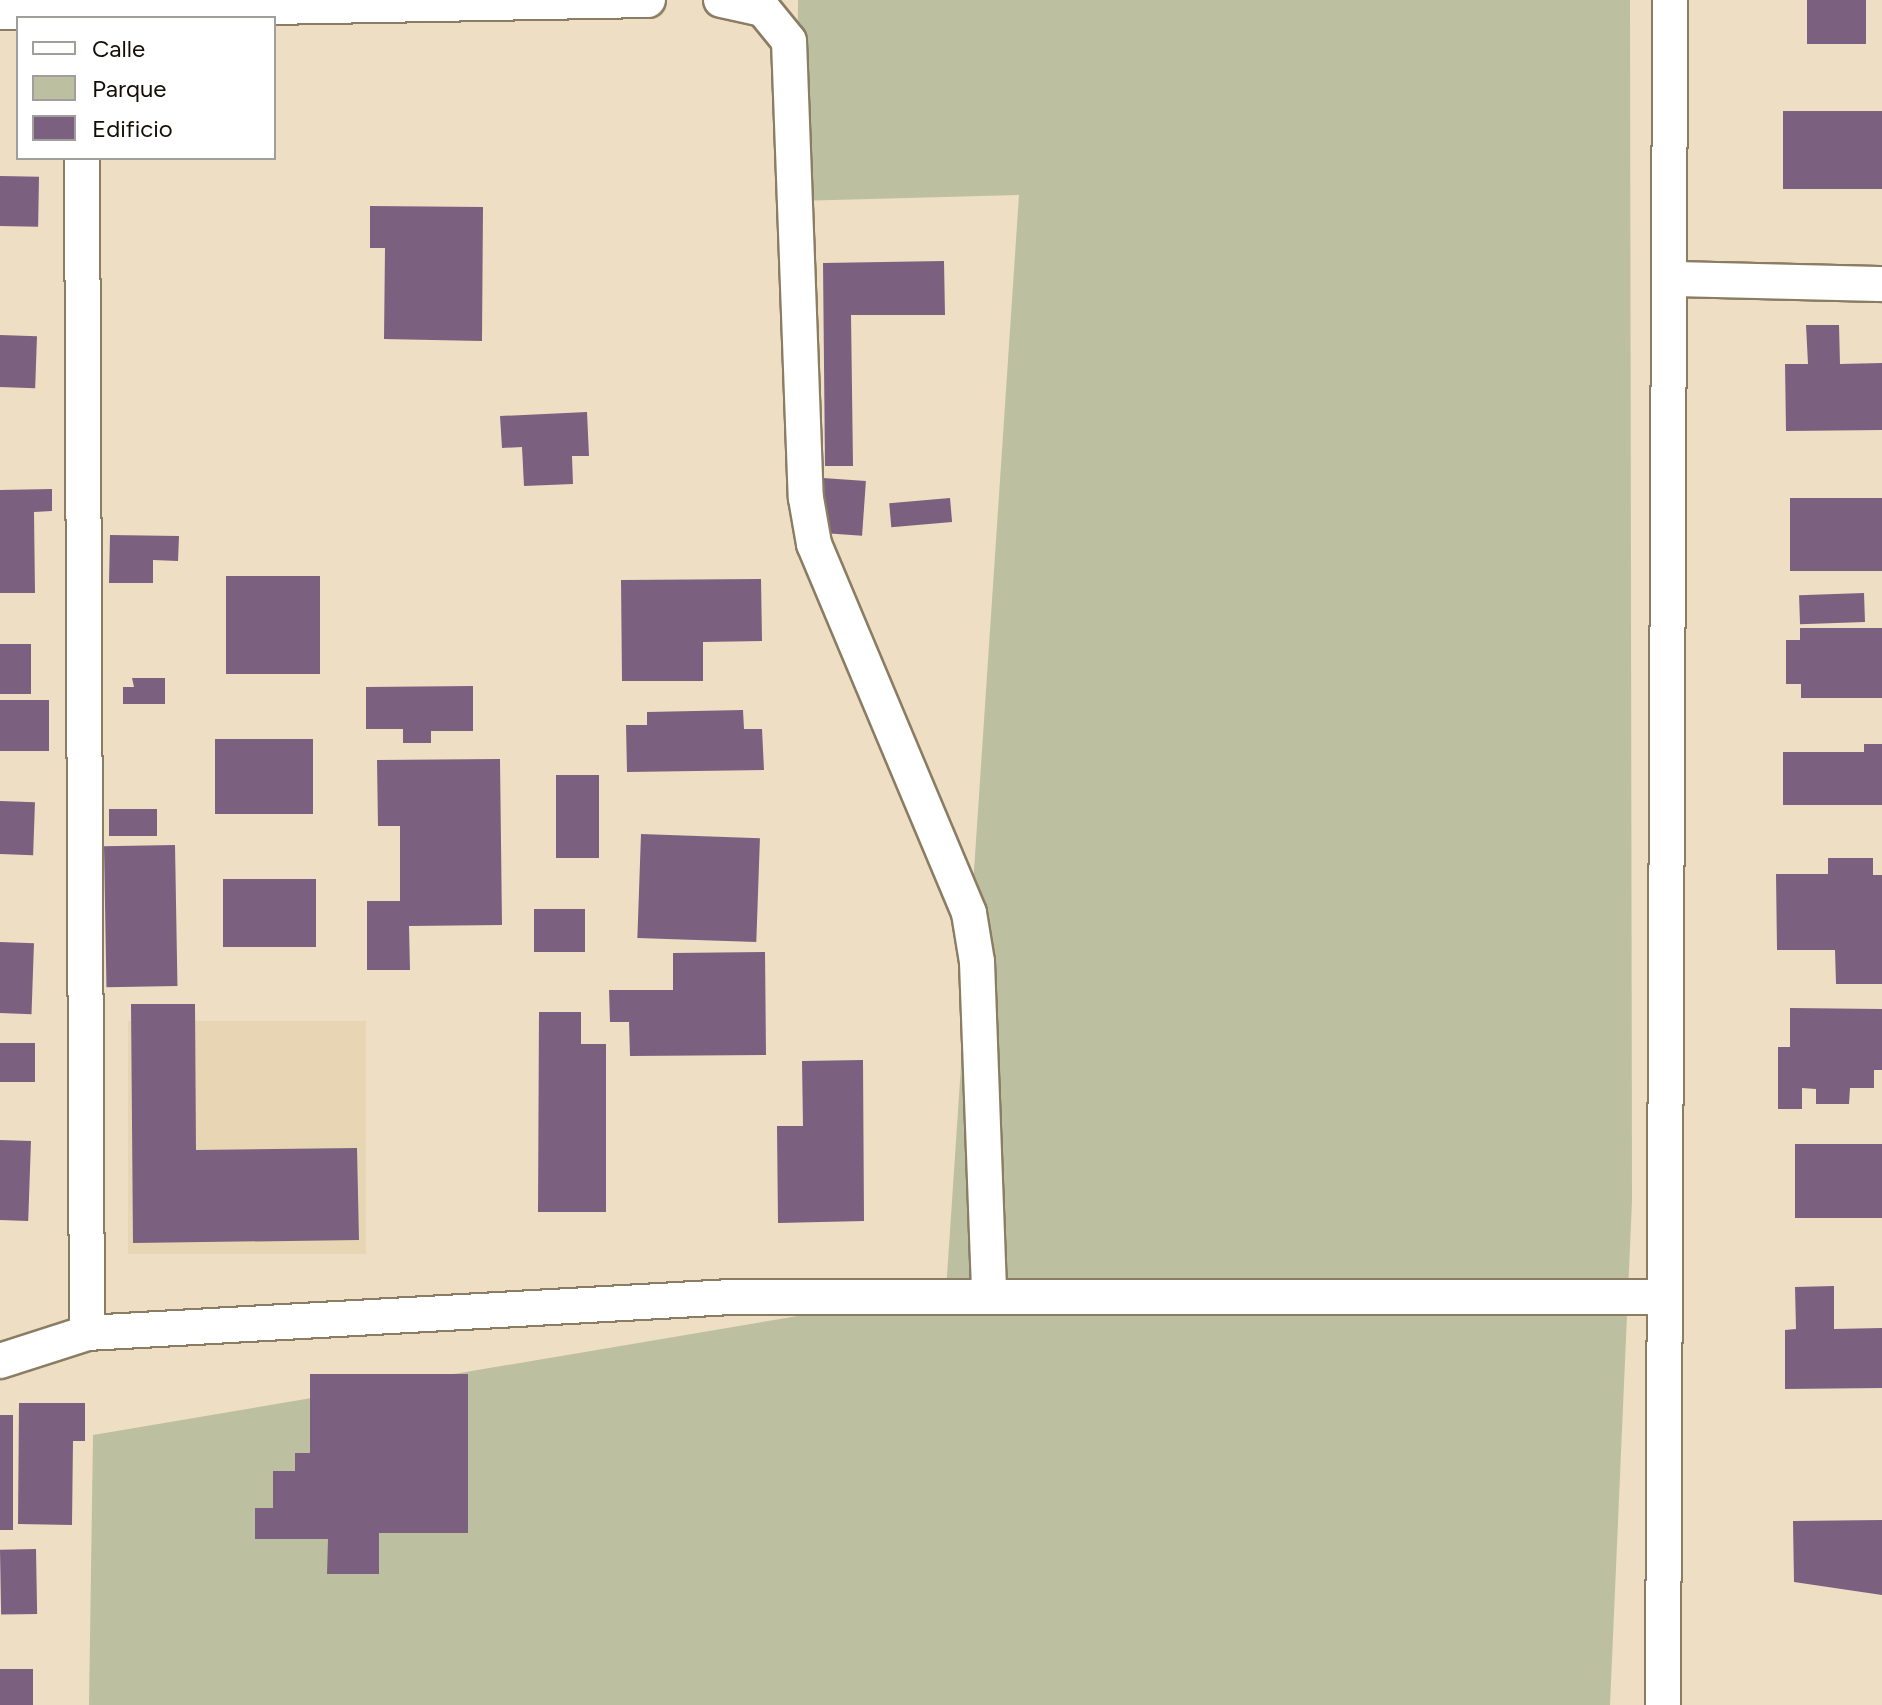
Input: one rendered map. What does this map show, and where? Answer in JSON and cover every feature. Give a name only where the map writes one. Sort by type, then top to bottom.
[{"type":"street","points":[[8,8],[81,14],[648,0]]},
{"type":"street","points":[[721,0],[763,9],[789,41],[806,498],[814,544],[969,913],[977,962],[989,1292]]},
{"type":"street","points":[[1663,1705],[1672,279],[1670,0]]},
{"type":"street","points":[[82,160],[87,1333]]},
{"type":"street","points":[[1672,279],[1882,284]]},
{"type":"street","points":[[0,1361],[87,1333],[731,1297],[989,1292],[1665,1297]]},
{"type":"shaded area","points":[[128,1021],[366,1021],[366,1254],[128,1254]]},
{"type":"green space","points":[[798,0],[1630,0],[1632,1201],[1610,1705],[89,1705],[93,1435],[946,1291],[1019,195],[796,201]]},
{"type":"building","points":[[1807,0],[1866,0],[1866,44],[1807,44]]},
{"type":"building","points":[[1783,111],[1882,111],[1882,189],[1783,189]]},
{"type":"building","points":[[0,176],[39,177],[38,227],[0,226]]},
{"type":"building","points":[[370,206],[483,207],[482,341],[384,339],[385,248],[370,248]]},
{"type":"building","points":[[944,261],[945,315],[851,315],[853,466],[825,466],[823,263]]},
{"type":"building","points":[[1806,325],[1839,325],[1840,364],[1882,363],[1882,430],[1786,431],[1785,364],[1808,364]]},
{"type":"building","points":[[0,335],[37,336],[35,388],[0,387]]},
{"type":"building","points":[[587,412],[589,456],[572,456],[573,484],[524,486],[522,447],[502,448],[500,416]]},
{"type":"building","points":[[823,478],[866,481],[862,536],[819,533]]},
{"type":"building","points":[[52,489],[52,511],[34,512],[35,593],[0,593],[0,490]]},
{"type":"building","points":[[950,498],[952,522],[891,527],[889,503]]},
{"type":"building","points":[[1790,498],[1882,498],[1882,571],[1790,571]]},
{"type":"building","points":[[110,535],[179,536],[178,561],[153,560],[153,583],[109,583]]},
{"type":"building","points":[[226,576],[320,576],[320,674],[226,674]]},
{"type":"building","points":[[761,579],[762,641],[703,642],[703,681],[622,681],[621,580]]},
{"type":"building","points":[[1864,593],[1865,622],[1800,624],[1799,595]]},
{"type":"building","points":[[1800,628],[1882,628],[1882,698],[1801,698],[1801,684],[1786,684],[1786,640],[1800,640]]},
{"type":"building","points":[[0,644],[31,644],[31,694],[0,694]]},
{"type":"building","points":[[132,678],[165,678],[165,704],[123,704],[123,687],[134,687]]},
{"type":"building","points":[[473,686],[473,731],[431,731],[431,743],[403,743],[403,729],[366,729],[366,687]]},
{"type":"building","points":[[0,700],[49,700],[49,751],[0,751]]},
{"type":"building","points":[[743,710],[744,729],[762,729],[764,770],[627,772],[626,725],[647,725],[647,712]]},
{"type":"building","points":[[215,739],[313,739],[313,814],[215,814]]},
{"type":"building","points":[[1864,744],[1882,744],[1882,805],[1783,805],[1783,752],[1864,752]]},
{"type":"building","points":[[500,759],[502,925],[409,926],[410,970],[367,970],[367,901],[400,901],[400,826],[378,826],[377,760]]},
{"type":"building","points":[[556,775],[599,775],[599,858],[556,858]]},
{"type":"building","points":[[0,801],[35,802],[33,855],[0,854]]},
{"type":"building","points":[[109,809],[157,809],[157,836],[109,836]]},
{"type":"building","points":[[641,834],[760,838],[756,942],[637,938]]},
{"type":"building","points":[[175,845],[177,986],[106,987],[104,846]]},
{"type":"building","points":[[1828,858],[1873,858],[1873,875],[1882,875],[1882,984],[1836,984],[1835,950],[1777,950],[1776,874],[1828,874]]},
{"type":"building","points":[[223,879],[316,879],[316,947],[223,947]]},
{"type":"building","points":[[534,909],[585,909],[585,952],[534,952]]},
{"type":"building","points":[[0,942],[34,943],[32,1014],[0,1013]]},
{"type":"building","points":[[765,952],[766,1055],[630,1056],[629,1022],[610,1022],[609,990],[673,990],[673,953]]},
{"type":"building","points":[[131,1004],[195,1004],[196,1150],[357,1148],[359,1240],[133,1243]]},
{"type":"building","points":[[1790,1008],[1882,1009],[1882,1070],[1874,1070],[1874,1088],[1850,1088],[1849,1104],[1816,1104],[1816,1089],[1802,1088],[1802,1109],[1778,1109],[1778,1047],[1790,1047]]},
{"type":"building","points":[[539,1012],[581,1012],[581,1044],[606,1044],[606,1212],[538,1212]]},
{"type":"building","points":[[0,1043],[35,1043],[35,1082],[0,1082]]},
{"type":"building","points":[[863,1060],[864,1221],[778,1223],[777,1126],[803,1126],[802,1061]]},
{"type":"building","points":[[0,1140],[31,1141],[28,1221],[0,1220]]},
{"type":"building","points":[[1795,1144],[1882,1144],[1882,1218],[1795,1218]]},
{"type":"building","points":[[1834,1286],[1834,1329],[1882,1328],[1882,1388],[1785,1389],[1785,1330],[1796,1329],[1795,1287]]},
{"type":"building","points":[[310,1374],[468,1374],[468,1533],[379,1533],[379,1574],[327,1574],[328,1539],[255,1539],[255,1508],[273,1508],[273,1471],[295,1471],[295,1453],[310,1453]]},
{"type":"building","points":[[19,1403],[85,1403],[85,1441],[73,1441],[72,1525],[18,1524]]},
{"type":"building","points":[[0,1415],[13,1415],[13,1530],[0,1530]]},
{"type":"building","points":[[1882,1520],[1882,1595],[1794,1582],[1793,1521]]},
{"type":"building","points":[[36,1549],[37,1614],[1,1615],[0,1550]]},
{"type":"building","points":[[0,1669],[33,1669],[33,1705],[0,1705]]}]
